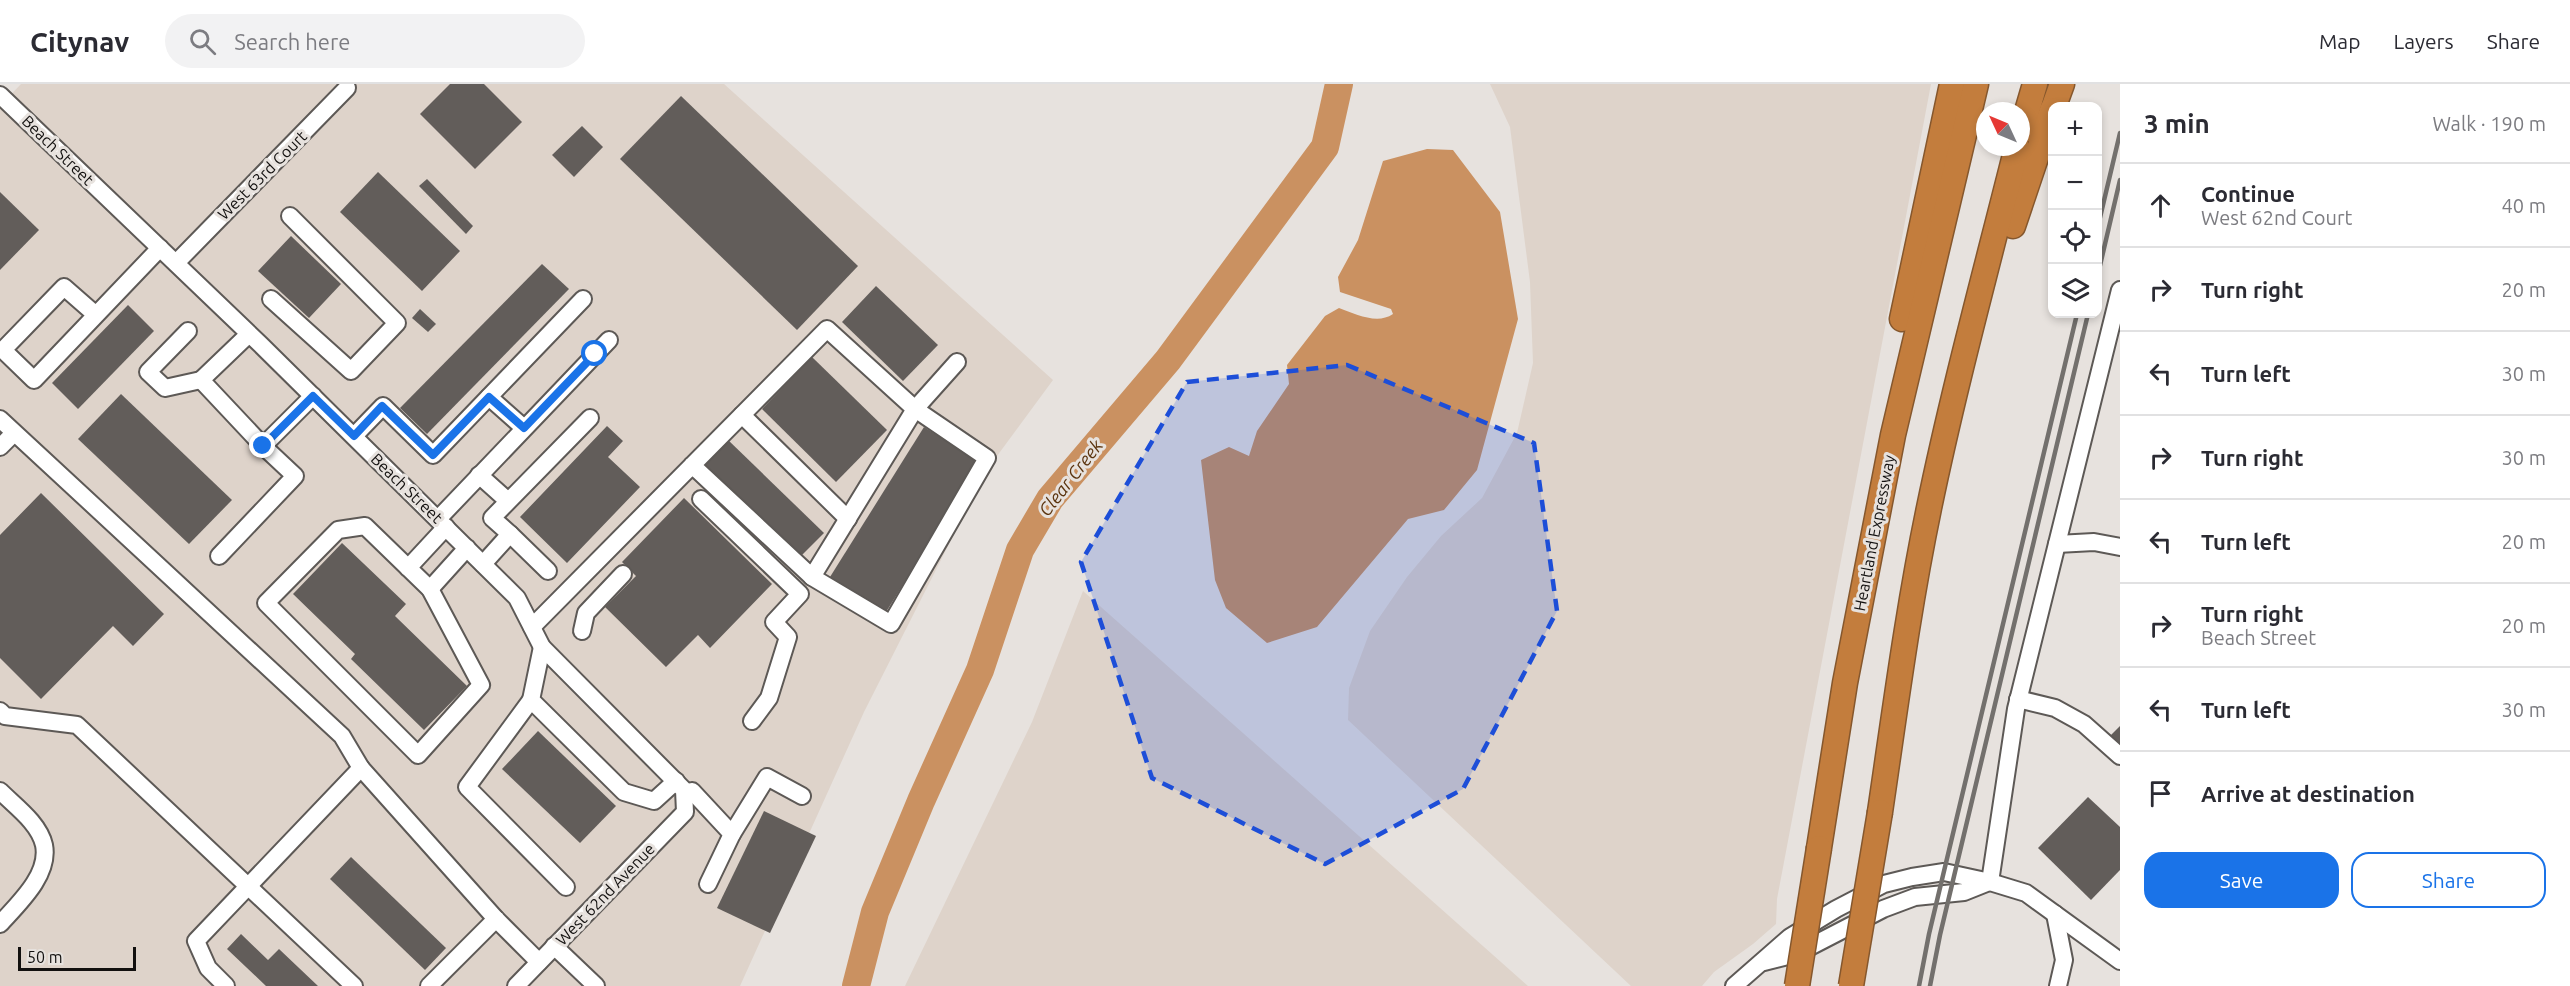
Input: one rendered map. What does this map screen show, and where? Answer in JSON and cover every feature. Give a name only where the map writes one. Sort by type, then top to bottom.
[{"type":"highway","points":[[1869,555],[1875,492],[1895,358],[1952,84]]},
{"type":"highway","name":"Heartland Expressway","points":[[1797,986],[1845,683],[1869,555],[1919,316],[1976,84]]},
{"type":"highway","points":[[2030,102],[2035,84]]},
{"type":"highway","points":[[2055,102],[2062,84]]},
{"type":"highway","points":[[1948,419],[2048,123]]},
{"type":"highway","points":[[1851,986],[1880,812],[1900,664],[1928,509],[1948,419],[2015,156]]},
{"type":"street","name":"West 63rd Court","points":[[176,263],[347,88]]},
{"type":"street","name":"Beach Street","points":[[0,95],[313,396],[517,598],[542,647],[688,795],[732,834]]},
{"type":"street","points":[[271,299],[351,371],[398,323],[290,216]]},
{"type":"street","points":[[96,315],[64,287],[3,351],[34,380],[160,248]]},
{"type":"street","points":[[1990,882],[2018,699],[2120,290]]},
{"type":"street","points":[[354,436],[382,406],[433,455],[583,299]]},
{"type":"street","points":[[532,627],[827,329],[915,409],[987,458],[891,624],[812,578],[693,465]]},
{"type":"street","points":[[188,331],[148,372],[165,388],[201,380],[249,334]]},
{"type":"street","points":[[408,568],[479,475],[609,340]]},
{"type":"street","points":[[812,578],[915,409],[957,362]]},
{"type":"street","points":[[201,380],[263,446],[295,476],[219,556]]},
{"type":"street","points":[[263,446],[313,396]]},
{"type":"street","points":[[489,397],[524,428]]},
{"type":"street","points":[[742,415],[848,519]]},
{"type":"street","points":[[549,571],[492,518],[590,418]]},
{"type":"street","points":[[0,420],[342,736],[361,768],[538,963]]},
{"type":"street","points":[[0,447],[14,433]]},
{"type":"street","points":[[479,475],[508,501]]},
{"type":"street","points":[[701,499],[801,594],[774,622],[788,638],[769,698],[752,721]]},
{"type":"street","points":[[365,526],[430,589],[481,685],[418,755],[266,603],[338,530],[365,526]]},
{"type":"street","points":[[483,564],[510,534]]},
{"type":"street","points":[[2057,544],[2094,542],[2120,547]]},
{"type":"street","points":[[430,589],[467,548]]},
{"type":"street","points":[[582,631],[586,613],[623,574]]},
{"type":"street","points":[[542,647],[531,700],[467,787],[566,887]]},
{"type":"street","points":[[2018,699],[2055,708],[2084,724],[2120,756]]},
{"type":"street","points":[[531,700],[624,792],[654,801],[676,781]]},
{"type":"street","points":[[0,711],[5,716],[77,725],[354,986]]},
{"type":"street","points":[[226,986],[208,968],[196,942],[361,768]]},
{"type":"street","points":[[708,884],[732,834],[767,777],[802,796]]},
{"type":"street","points":[[0,791],[24,814],[44,845],[41,869],[29,891],[0,924]]},
{"type":"street","name":"West 62nd Avenue","points":[[516,986],[685,812],[688,795]]},
{"type":"street","points":[[1734,986],[1790,937],[1836,909],[1884,884],[1944,872],[1990,882],[2026,894],[2120,962]]},
{"type":"street","points":[[1761,962],[1796,954],[1883,909],[1915,897],[1964,892],[1990,882]]},
{"type":"street","points":[[2055,914],[2064,960],[2058,986]]},
{"type":"street","points":[[429,986],[496,919]]},
{"type":"street","points":[[554,946],[596,986]]},
{"type":"highlighted area","points":[[1347,365],[1534,443],[1557,611],[1463,789],[1325,864],[1152,778],[1081,562],[1187,382]]},
{"type":"shaded area","points":[[21,84],[724,84],[1053,380],[986,471],[864,712],[740,986],[0,986],[0,106]]},
{"type":"shaded area","points":[[1490,84],[1931,84],[1777,899],[1776,924],[1714,972],[1702,986],[1631,986],[1348,720],[1349,688],[1370,631],[1407,577],[1441,536],[1482,498],[1517,433],[1533,363],[1530,282],[1510,127]]},
{"type":"shaded area","points":[[1427,149],[1453,150],[1500,212],[1518,319],[1477,470],[1444,510],[1408,519],[1317,627],[1267,643],[1226,608],[1215,580],[1201,460],[1229,447],[1249,456],[1257,431],[1289,384],[1287,365],[1325,316],[1339,308],[1373,319],[1393,314],[1391,309],[1340,292],[1338,277],[1358,240],[1383,161]]},
{"type":"shaded area","points":[[1083,591],[1528,986],[905,986],[1032,722]]},
{"type":"building","points":[[450,84],[484,84],[522,122],[475,169],[420,114]]},
{"type":"building","points":[[681,96],[858,266],[797,330],[620,159]]},
{"type":"building","points":[[582,126],[603,147],[574,177],[552,155]]},
{"type":"building","points":[[378,172],[460,251],[422,291],[340,212]]},
{"type":"building","points":[[427,179],[473,226],[466,234],[419,186]]},
{"type":"building","points":[[0,192],[39,230],[0,270]]},
{"type":"building","points":[[291,236],[341,284],[309,318],[258,271]]},
{"type":"building","points":[[542,264],[569,289],[427,434],[400,408]]},
{"type":"building","points":[[876,286],[938,345],[903,381],[842,322]]},
{"type":"building","points":[[128,305],[154,331],[78,409],[52,383]]},
{"type":"building","points":[[420,309],[436,324],[428,332],[412,318]]},
{"type":"building","points":[[812,357],[887,430],[836,482],[762,409]]},
{"type":"building","points":[[121,394],[232,500],[189,544],[78,439]]},
{"type":"building","points":[[607,426],[623,441],[608,457],[640,487],[567,563],[520,517]]},
{"type":"building","points":[[924,427],[979,462],[886,612],[830,577]]},
{"type":"building","points":[[727,439],[824,533],[798,559],[702,465]]},
{"type":"building","points":[[41,493],[164,614],[133,646],[113,626],[41,699],[0,658],[0,535]]},
{"type":"building","points":[[684,498],[772,584],[710,648],[698,635],[666,667],[605,607],[636,576],[622,562]]},
{"type":"building","points":[[342,543],[406,604],[395,616],[467,686],[424,730],[351,659],[355,654],[293,594]]},
{"type":"building","points":[[2120,726],[2120,746],[2110,736]]},
{"type":"building","points":[[538,731],[616,806],[580,843],[502,769]]},
{"type":"building","points":[[2088,797],[2120,827],[2120,870],[2091,900],[2038,848]]},
{"type":"building","points":[[764,811],[816,836],[770,933],[717,908]]},
{"type":"building","points":[[351,857],[446,948],[425,970],[330,879]]},
{"type":"building","points":[[241,934],[268,960],[279,949],[318,986],[266,986],[227,949]]},
{"type":"waterway","name":"Clear Creek","points":[[856,986],[875,912],[921,801],[980,670],[1020,550],[1050,499],[1168,360],[1325,147],[1339,84]]},
{"type":"railway","points":[[2102,210],[2120,133]]},
{"type":"railway","points":[[2100,264],[2120,180]]},
{"type":"railway","points":[[1919,986],[1929,934],[2076,318]]},
{"type":"railway","points":[[1930,986],[1940,935],[2087,318]]},
{"type":"route","points":[[263,446],[313,396],[354,436],[382,406],[433,455],[489,397],[524,428],[595,354]]}]
